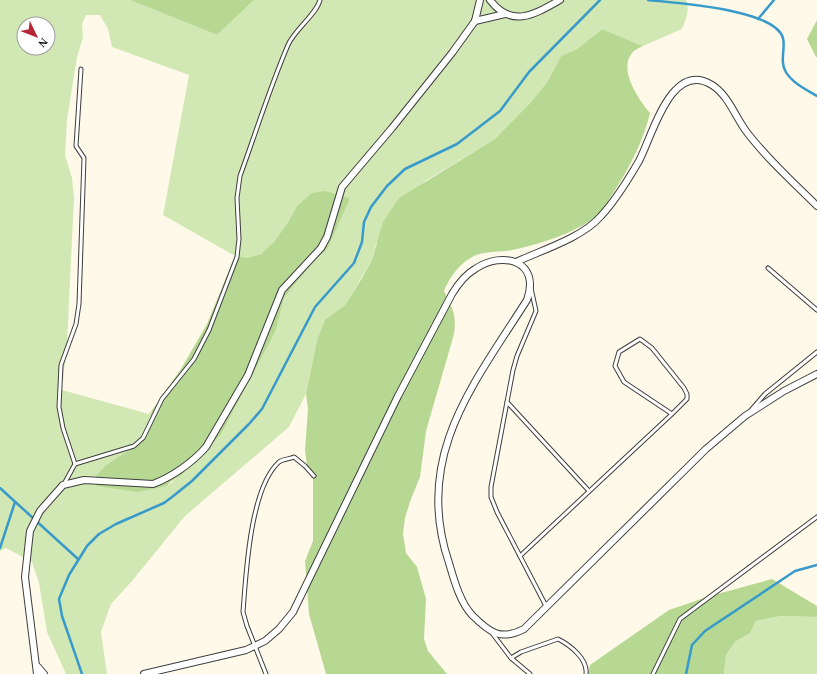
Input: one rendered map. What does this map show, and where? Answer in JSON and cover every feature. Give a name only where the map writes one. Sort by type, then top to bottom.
[{"type":"street","points":[[37,674],[38,667],[25,592],[27,548],[30,531],[40,511],[63,485],[93,480],[154,484],[163,480],[199,455],[206,447],[248,375],[282,290],[320,248],[327,237],[342,187],[452,54],[475,21],[480,0]]},
{"type":"street","points":[[490,0],[505,14],[512,17],[528,16],[560,0]]},
{"type":"street","points":[[475,21],[505,14]]},
{"type":"street","points":[[516,262],[582,231],[601,216],[639,161],[666,101],[676,89],[688,81],[700,80],[712,84],[722,93],[746,131],[771,160],[817,206]]},
{"type":"street","points":[[144,674],[246,650],[264,641],[279,629],[293,612],[394,403],[452,294],[461,281],[476,268],[491,261],[503,259],[516,262],[527,270],[531,288],[527,300],[464,399],[450,432],[439,471],[438,489],[442,543],[462,598],[470,613],[490,631],[502,636],[516,633],[524,629],[706,449],[745,416],[784,391],[817,374]]},
{"type":"street","points":[[38,667],[44,674]]},
{"type":"lane","points":[[63,485],[75,464],[134,446],[139,442],[162,399],[194,359],[203,345],[236,256],[239,239],[237,198],[240,176],[288,44],[319,4],[320,0]]},
{"type":"lane","points":[[75,464],[63,428],[59,407],[61,365],[76,324],[80,304],[84,158],[76,146],[81,69]]},
{"type":"lane","points":[[768,268],[817,310]]},
{"type":"lane","points":[[531,288],[536,311],[517,356],[491,487],[491,497],[496,512],[546,608]]},
{"type":"lane","points":[[520,556],[672,414],[687,399],[687,394],[652,348],[640,339],[619,352],[615,366],[624,382],[672,414]]},
{"type":"lane","points":[[745,416],[765,394],[817,352]]},
{"type":"lane","points":[[507,402],[589,491]]},
{"type":"lane","points":[[266,674],[254,646],[243,612],[255,513],[266,482],[280,462],[294,457],[314,476]]},
{"type":"lane","points":[[653,674],[680,619],[817,517]]},
{"type":"lane","points":[[490,631],[511,658],[530,674]]},
{"type":"lane","points":[[511,658],[522,652],[558,639],[567,643],[582,660],[587,668],[586,674]]},
{"type":"green space","points":[[0,0],[130,0],[217,35],[254,0],[686,0],[688,11],[682,29],[643,46],[602,29],[577,49],[561,56],[548,81],[531,102],[495,139],[425,181],[376,244],[372,260],[345,305],[325,321],[317,340],[306,394],[289,427],[185,516],[132,581],[111,604],[101,632],[107,674],[66,674],[47,632],[39,583],[32,562],[6,548],[0,551]],"holes":[[[86,15],[100,15],[108,29],[112,47],[189,75],[163,215],[235,256],[247,258],[255,256],[271,246],[289,221],[297,206],[336,195],[349,198],[327,250],[316,259],[284,298],[276,330],[186,471],[167,486],[106,465],[135,446],[146,435],[152,410],[149,414],[62,390],[67,344],[74,198],[72,178],[65,155],[67,120],[77,57],[83,37],[82,24]]]},
{"type":"green space","points":[[130,0],[254,0],[217,35]]},
{"type":"green space","points":[[817,20],[817,57],[816,57],[807,39]]},
{"type":"green space","points":[[602,29],[643,46],[632,53],[628,60],[627,68],[636,93],[650,113],[634,157],[603,210],[583,225],[561,236],[513,250],[484,253],[471,258],[455,272],[444,291],[454,316],[454,334],[426,431],[420,477],[405,518],[403,534],[406,553],[417,567],[426,599],[424,639],[428,651],[447,674],[326,674],[309,614],[305,561],[313,541],[313,477],[307,466],[305,450],[308,409],[306,394],[317,340],[325,320],[345,305],[362,278],[372,260],[383,222],[399,198],[495,139],[531,102],[548,81],[561,56],[577,49]]},
{"type":"green space","points":[[325,191],[350,198],[327,250],[316,259],[284,298],[276,330],[221,434],[199,459],[194,460],[182,475],[170,482],[167,486],[137,492],[97,486],[96,476],[106,465],[135,446],[146,435],[152,410],[181,369],[207,324],[235,256],[248,258],[261,254],[274,242],[287,224],[297,206],[312,193]]},
{"type":"green space","points":[[772,579],[817,606],[817,617],[781,616],[756,621],[750,633],[735,642],[726,655],[724,674],[588,674],[590,665],[669,610],[710,596]]},
{"type":"green space","points":[[781,616],[817,617],[817,674],[724,674],[726,655],[735,642],[750,633],[756,621]]},
{"type":"waterway","points":[[82,674],[62,616],[59,599],[69,575],[87,546],[99,534],[116,524],[164,503],[172,497],[192,481],[249,424],[262,409],[315,307],[354,263],[362,242],[364,222],[371,207],[387,186],[405,169],[457,144],[500,111],[529,72],[600,0]]},
{"type":"waterway","points":[[648,0],[723,9],[762,20],[776,28],[783,38],[783,63],[787,74],[796,83],[817,96]]},
{"type":"waterway","points":[[758,19],[774,0]]},
{"type":"waterway","points":[[0,488],[78,559]]},
{"type":"waterway","points":[[0,548],[15,502]]},
{"type":"waterway","points":[[686,674],[692,645],[705,631],[795,571],[817,565]]}]
